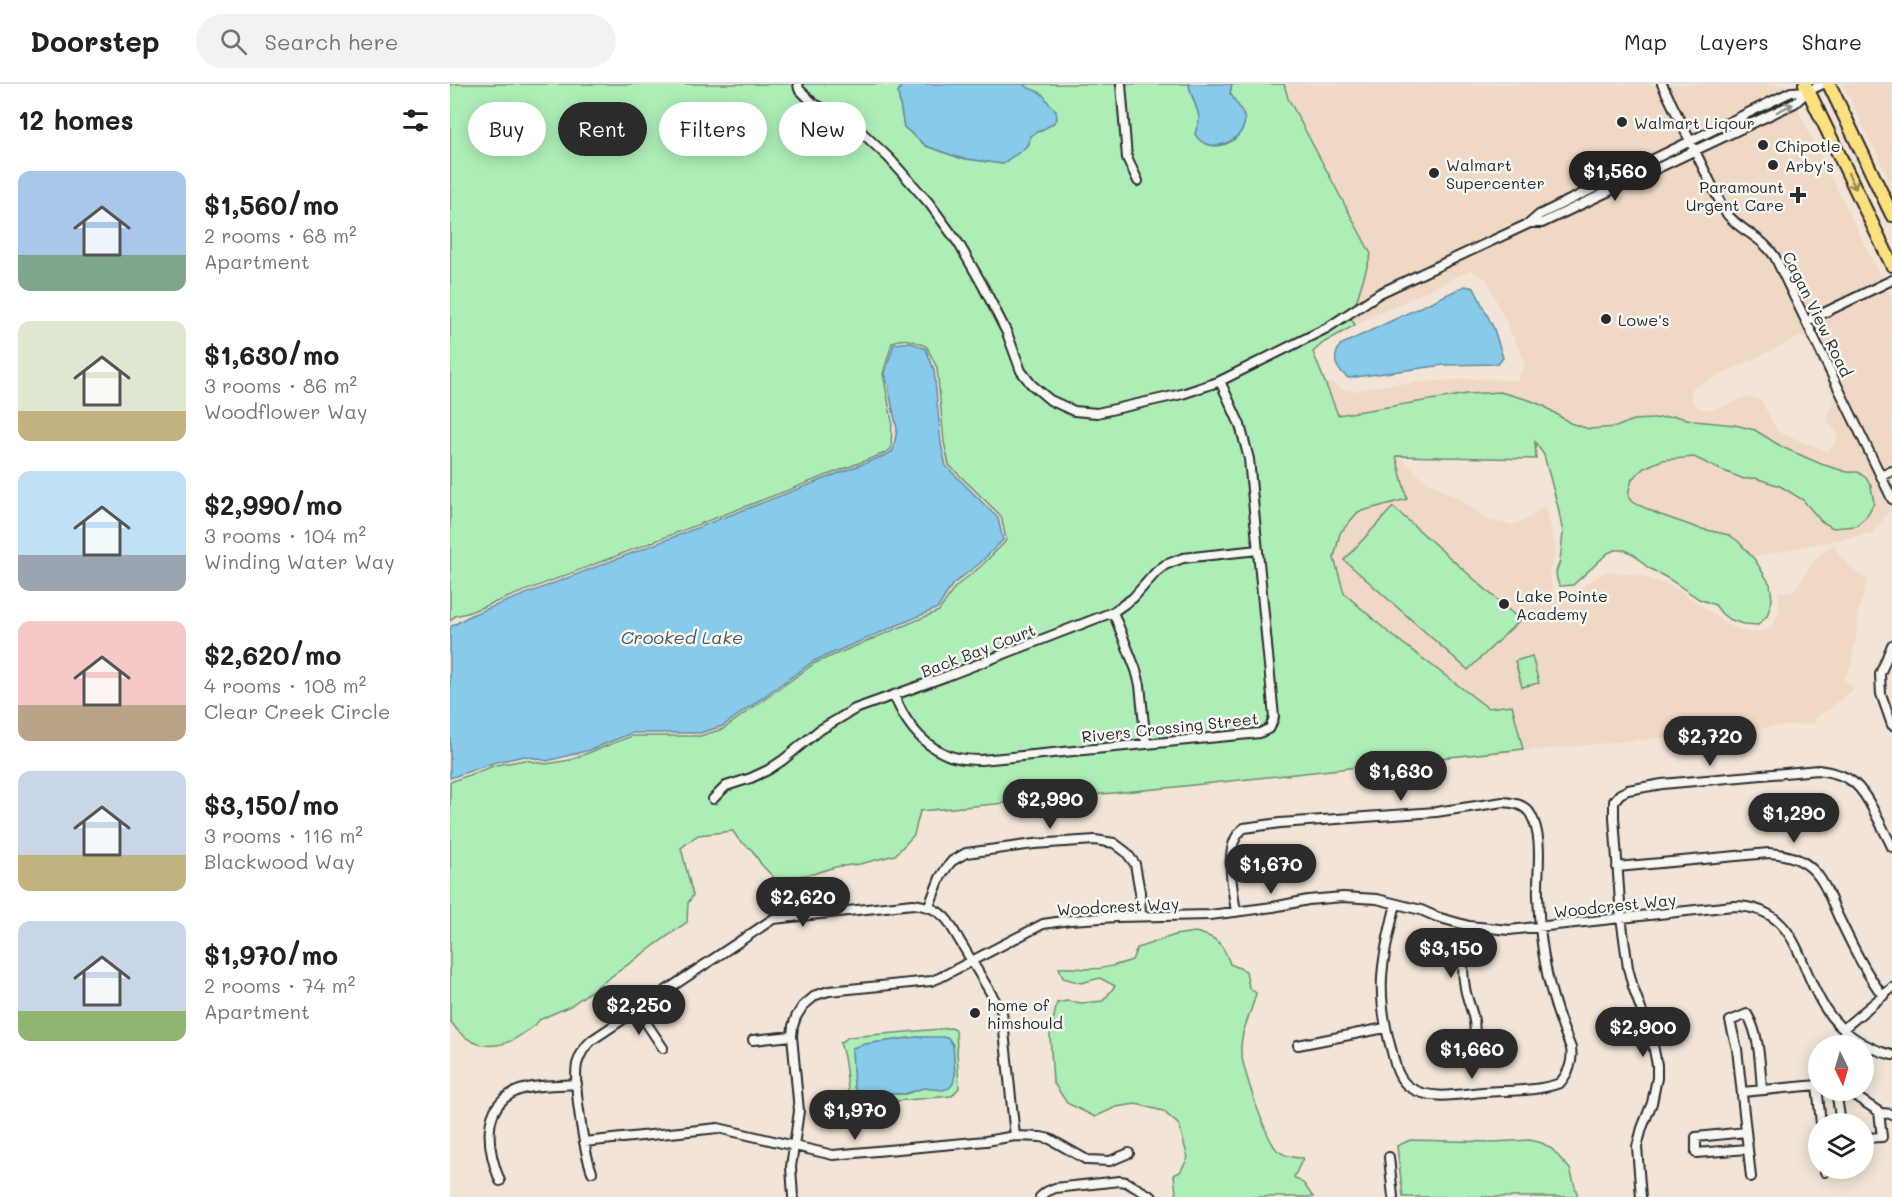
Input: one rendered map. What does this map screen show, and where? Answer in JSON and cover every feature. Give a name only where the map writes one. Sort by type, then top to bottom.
[{"type":"highway","points":[[1829,84],[1892,215]]},
{"type":"highway","points":[[1806,87],[1887,247],[1892,265]]},
{"type":"street","points":[[798,84],[813,103],[853,124],[889,158],[929,203],[959,244],[982,284],[1007,333],[1021,371],[1031,384],[1050,400],[1074,411],[1097,413],[1182,394],[1220,381],[1327,328],[1380,293],[1530,224],[1542,223],[1796,103],[1806,87]]},
{"type":"street","points":[[1121,84],[1127,158],[1138,181]]},
{"type":"street","name":"Cagan View Road","points":[[1662,84],[1727,214],[1739,226],[1764,243],[1775,257],[1892,499]]},
{"type":"street","points":[[1530,224],[1539,215],[1791,92],[1823,84]]},
{"type":"street","points":[[1807,321],[1892,280]]},
{"type":"street","name":"Rivers Crossing Street","points":[[894,695],[900,712],[923,738],[943,754],[962,759],[981,760],[1260,733],[1270,728],[1274,717],[1249,459],[1240,425],[1220,381]]},
{"type":"street","points":[[1881,476],[1892,471]]},
{"type":"street","name":"Back Bay Court","points":[[713,799],[726,786],[751,778],[783,760],[818,731],[855,709],[1113,612],[1133,598],[1165,565],[1184,558],[1258,550]]},
{"type":"street","points":[[1113,612],[1140,685],[1146,744]]},
{"type":"street","points":[[1892,645],[1880,674],[1881,694],[1892,725]]},
{"type":"street","points":[[1641,1197],[1637,1148],[1652,1103],[1657,1065],[1652,1040],[1628,968],[1621,917],[1613,803],[1623,792],[1662,784],[1818,770],[1839,773],[1855,782],[1863,790],[1892,847]]},
{"type":"street","points":[[1236,912],[1231,857],[1235,839],[1244,828],[1280,823],[1436,812],[1513,802],[1527,810],[1536,830],[1538,896],[1544,960],[1549,987],[1572,1055],[1570,1067],[1560,1083],[1526,1089],[1444,1096],[1411,1088],[1401,1078],[1396,1069],[1385,1028],[1381,993],[1381,970],[1396,904]]},
{"type":"street","points":[[929,906],[939,878],[946,867],[966,853],[1034,844],[1095,840],[1114,843],[1132,858],[1137,870],[1141,916]]},
{"type":"street","points":[[1617,867],[1769,853],[1798,859],[1818,876],[1827,890],[1864,968],[1883,996]]},
{"type":"street","name":"Woodcrest Way","points":[[793,1197],[791,1167],[799,1111],[792,1036],[798,1012],[809,1000],[821,993],[931,981],[1043,924],[1070,920],[1236,912],[1308,900],[1343,897],[1370,898],[1396,904],[1466,926],[1509,930],[1733,906],[1753,908],[1770,915],[1784,926],[1820,1000],[1843,1029],[1867,1046],[1892,1055]]},
{"type":"street","points":[[592,1172],[584,1142],[577,1084],[577,1064],[587,1044],[772,919],[913,904],[929,906],[948,921],[1002,1012],[1015,1136]]},
{"type":"street","points":[[1466,926],[1463,972],[1466,995],[1475,1021],[1474,1035]]},
{"type":"street","points":[[1843,1029],[1892,988]]},
{"type":"street","points":[[637,1009],[663,1048]]},
{"type":"street","points":[[1751,1177],[1737,1049],[1730,1021],[1747,1014],[1751,1020],[1758,1049],[1762,1090]]},
{"type":"street","points":[[1298,1045],[1385,1028]]},
{"type":"street","points":[[753,1040],[792,1036]]},
{"type":"street","points":[[500,1181],[494,1167],[489,1132],[490,1121],[496,1108],[508,1096],[525,1089],[577,1084]]},
{"type":"street","points":[[1742,1092],[1808,1086]]},
{"type":"street","points":[[1862,1101],[1879,1112],[1892,1114]]},
{"type":"street","points":[[1874,1137],[1882,1137],[1879,1112]]},
{"type":"street","points":[[584,1142],[718,1128],[828,1154],[842,1155],[986,1141],[1015,1136],[1050,1139],[1087,1160],[1110,1161],[1129,1153]]},
{"type":"street","points":[[1746,1132],[1696,1137],[1696,1152],[1748,1149]]},
{"type":"street","points":[[1389,1157],[1393,1197]]},
{"type":"street","points":[[1040,1197],[1055,1188],[1120,1181],[1152,1197]]},
{"type":"shaded area","points":[[1284,84],[1785,84],[1892,299],[1892,507],[1873,533],[1752,557],[1729,535],[1698,528],[1658,514],[1632,501],[1629,498],[1629,490],[1632,479],[1644,468],[1662,460],[1694,457],[1744,479],[1755,478],[1780,486],[1803,500],[1821,521],[1866,517],[1874,503],[1871,486],[1866,478],[1858,472],[1847,472],[1821,464],[1782,447],[1755,430],[1735,425],[1695,421],[1675,416],[1633,420],[1616,427],[1589,429],[1570,423],[1544,406],[1500,392],[1338,415],[1326,383],[1332,382],[1342,389],[1353,391],[1385,385],[1467,379],[1518,380],[1525,363],[1486,279],[1471,270],[1355,325],[1351,319],[1371,254],[1288,98]],"holes":[[[1804,335],[1835,399],[1828,415],[1828,422],[1837,432],[1837,441],[1827,451],[1778,432],[1761,400],[1752,397],[1740,399],[1726,406],[1699,409],[1693,402],[1691,393],[1693,388]]]},
{"type":"shaded area","points":[[1843,84],[1892,84],[1892,186]]},
{"type":"shaded area","name":"Lake Pointe Academy","points":[[1395,448],[1402,459],[1425,481],[1458,498],[1488,520],[1513,525],[1546,507],[1556,550],[1549,570],[1554,595],[1569,596],[1607,572],[1639,575],[1676,588],[1729,625],[1750,633],[1768,629],[1775,622],[1779,610],[1779,592],[1793,592],[1816,559],[1823,551],[1834,545],[1840,557],[1868,580],[1858,612],[1851,666],[1843,679],[1854,687],[1830,709],[1815,717],[1816,723],[1326,770],[1300,468]]},
{"type":"green space","points":[[450,84],[902,84],[898,92],[904,127],[926,146],[960,158],[1003,164],[1029,144],[1030,137],[1042,131],[1051,107],[1041,93],[1023,84],[1189,84],[1199,116],[1195,134],[1205,143],[1218,146],[1236,138],[1244,117],[1230,93],[1232,84],[1284,84],[1288,98],[1371,254],[1351,319],[1355,325],[1323,343],[1313,352],[1338,415],[1467,394],[1500,392],[1544,406],[1570,423],[1589,429],[1616,427],[1633,420],[1675,416],[1695,421],[1735,425],[1755,430],[1782,447],[1821,464],[1847,472],[1858,472],[1871,486],[1874,503],[1866,517],[1856,526],[1833,528],[1821,521],[1803,500],[1780,486],[1755,478],[1744,479],[1694,457],[1662,460],[1644,468],[1632,479],[1629,498],[1632,502],[1698,528],[1729,535],[1738,541],[1755,560],[1770,584],[1772,600],[1767,616],[1758,625],[1743,624],[1729,619],[1715,605],[1699,599],[1647,567],[1635,555],[1625,550],[1608,553],[1573,585],[1560,586],[1556,572],[1560,561],[1563,533],[1544,455],[1535,442],[1536,459],[1396,456],[1407,499],[1358,512],[1340,533],[1334,558],[1344,593],[1388,632],[1488,708],[1512,705],[1523,749],[1166,788],[920,811],[914,835],[895,855],[776,880],[733,831],[698,835],[681,848],[693,895],[688,903],[687,922],[570,1006],[539,1020],[533,1027],[513,1040],[489,1046],[466,1038],[450,1021],[450,782],[496,765],[525,760],[546,764],[570,760],[632,736],[700,736],[723,729],[815,663],[939,611],[955,587],[980,567],[1006,539],[1001,516],[949,465],[944,442],[937,368],[927,347],[914,341],[901,340],[892,343],[883,374],[892,421],[891,449],[885,453],[455,616],[450,621]]},
{"type":"green space","points":[[1393,507],[1520,620],[1468,670],[1344,560]]},
{"type":"green space","points":[[1532,656],[1539,683],[1522,687],[1515,661]]},
{"type":"green space","points":[[1195,932],[1209,936],[1222,946],[1230,964],[1246,971],[1249,988],[1256,993],[1241,1044],[1246,1072],[1255,1102],[1272,1143],[1283,1154],[1303,1158],[1294,1177],[1304,1184],[1313,1197],[1179,1197],[1176,1193],[1174,1175],[1180,1172],[1188,1158],[1179,1125],[1163,1111],[1136,1104],[1116,1107],[1095,1117],[1067,1103],[1053,1082],[1050,1035],[1057,1003],[1103,1001],[1115,986],[1100,978],[1081,983],[1063,978],[1059,968],[1095,969],[1116,965],[1132,960],[1137,948],[1175,935]]},
{"type":"green space","points":[[951,1028],[956,1030],[959,1088],[952,1096],[850,1105],[846,1066],[840,1043],[849,1037]],"holes":[[[917,1037],[953,1045],[955,1074],[936,1089],[923,1088],[905,1094],[856,1093],[852,1048]]]},
{"type":"green space","points":[[1410,1140],[1493,1142],[1530,1140],[1542,1143],[1552,1149],[1570,1169],[1578,1197],[1403,1197],[1397,1146]]},
{"type":"water","points":[[902,84],[1023,84],[1042,94],[1056,110],[1057,119],[1051,125],[1030,136],[1026,146],[1003,164],[960,158],[926,146],[904,127],[898,92]]},
{"type":"water","points":[[1189,84],[1232,84],[1230,93],[1244,117],[1241,132],[1235,138],[1227,143],[1209,145],[1195,134],[1199,116]]},
{"type":"water","points":[[1465,286],[1474,288],[1494,329],[1503,358],[1498,364],[1444,365],[1348,378],[1340,371],[1336,363],[1336,355],[1340,345]]},
{"type":"water","name":"Crooked Lake","points":[[910,342],[926,349],[934,370],[941,443],[946,466],[998,518],[1003,540],[979,564],[952,585],[938,608],[814,661],[723,726],[700,733],[632,733],[590,750],[547,761],[525,756],[496,762],[450,778],[450,627],[471,615],[893,451],[897,429],[885,373],[894,344]]},
{"type":"water","points":[[917,1037],[943,1037],[949,1039],[953,1045],[955,1074],[953,1084],[949,1088],[943,1090],[923,1088],[905,1094],[856,1093],[852,1048]]},
{"type":"place","name":"Walmart Liqour","points":[[1622,122]]},
{"type":"place","name":"Chipotle","points":[[1763,145]]},
{"type":"place","name":"Arby's","points":[[1773,165]]},
{"type":"place","name":"Walmart Supercenter","points":[[1434,173]]},
{"type":"place","name":"Paramount Urgent Care","points":[[1798,195]]},
{"type":"place","name":"Lowe's","points":[[1606,319]]},
{"type":"place","name":"Lake Pointe Academy","points":[[1504,604]]},
{"type":"place","name":"home of himshould","points":[[975,1013]]}]
